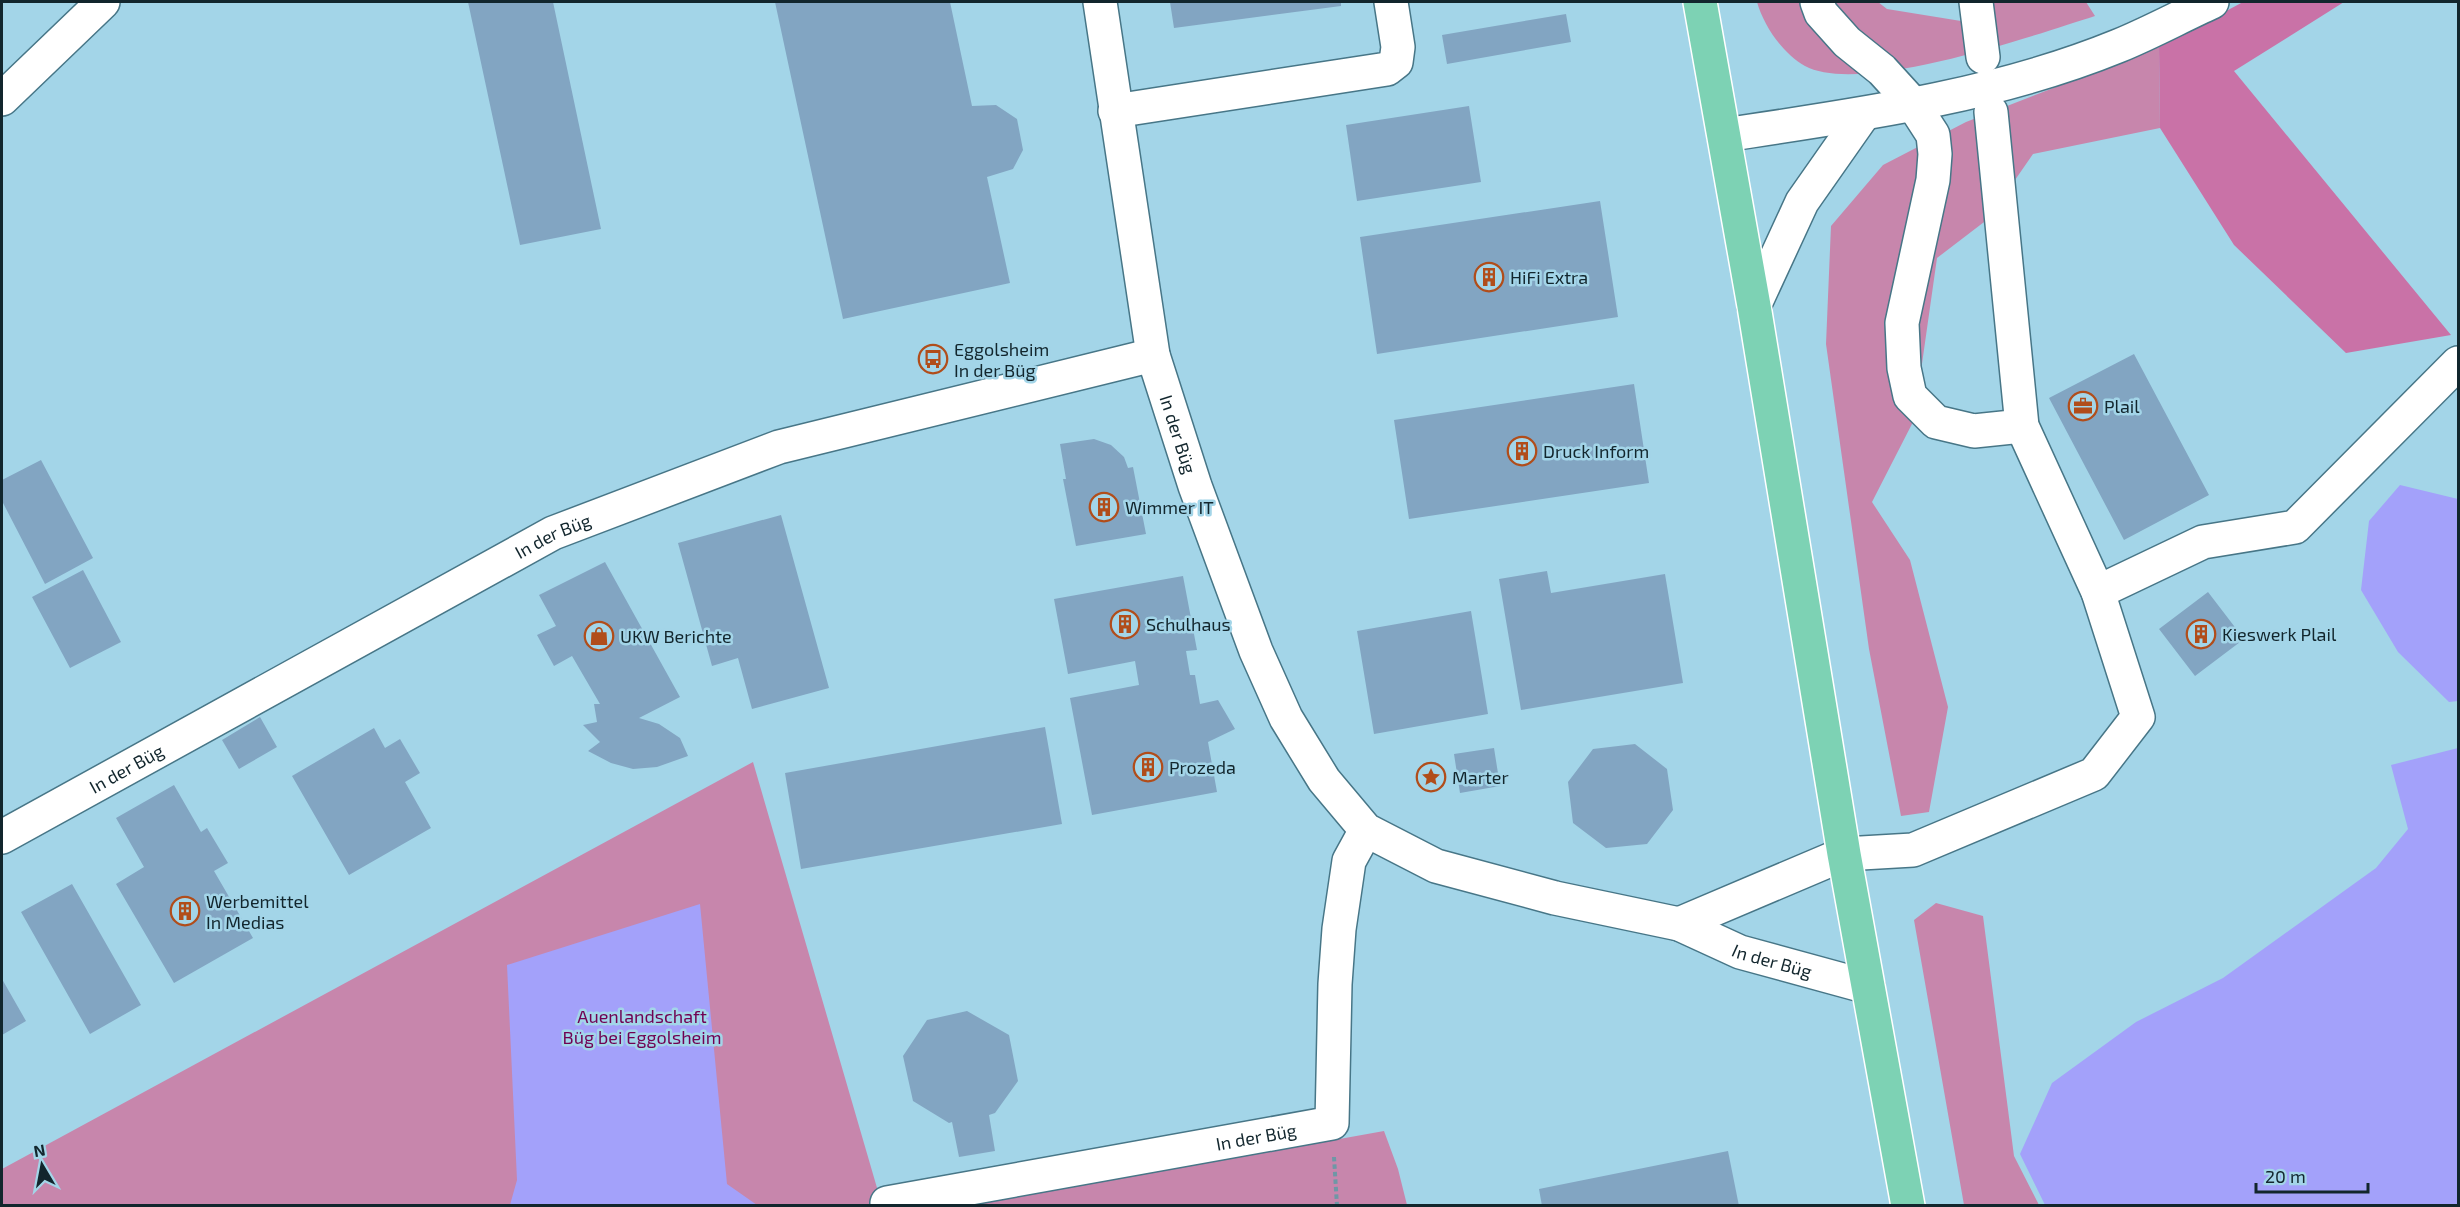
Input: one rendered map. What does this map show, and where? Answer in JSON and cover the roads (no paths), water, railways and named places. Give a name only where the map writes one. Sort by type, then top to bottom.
[{"type":"main road","points":[[1700,2],[1754,306],[1844,854],[1908,1206]]},
{"type":"street","points":[[2,99],[103,2]]},
{"type":"street","name":"In der Büg","points":[[1100,2],[1153,356],[1195,486],[1256,651],[1286,718],[1324,780],[1366,830],[1436,866],[1555,898],[1679,924],[1740,952],[1868,987]]},
{"type":"street","points":[[1115,111],[1387,69],[1396,62],[1398,47],[1391,2]]},
{"type":"street","points":[[1816,2],[1821,13],[1847,42],[1882,70],[1913,104],[1933,135],[1935,154],[1933,180],[1902,323],[1904,368],[1910,396],[1936,422],[1974,431],[2022,426]]},
{"type":"street","points":[[1976,2],[1983,57]]},
{"type":"street","points":[[1724,135],[1863,115],[2024,78],[2118,46],[2212,2]]},
{"type":"street","points":[[1679,924],[1844,854],[1913,850],[2094,774],[2138,717],[2098,592],[2022,426],[1991,112]]},
{"type":"street","points":[[1754,306],[1802,202],[1863,115]]},
{"type":"street","name":"In der Büg","points":[[2,837],[553,533],[779,447],[1153,356]]},
{"type":"street","points":[[2098,592],[2203,542],[2295,527],[2458,363]]},
{"type":"street","name":"In der Büg","points":[[886,1203],[1332,1124],[1339,929],[1349,861],[1366,830]]},
{"type":"place","name":"HiFi Extra","points":[[1489,277]]},
{"type":"place","name":"Eggolsheim In der Büg","points":[[933,359]]},
{"type":"place","name":"Plail","points":[[2083,406]]},
{"type":"place","name":"Druck Inform","points":[[1522,451]]},
{"type":"place","name":"Wimmer IT","points":[[1104,507]]},
{"type":"place","name":"Schulhaus","points":[[1125,624]]},
{"type":"place","name":"Kieswerk Plail","points":[[2201,634]]},
{"type":"place","name":"UKW Berichte","points":[[599,636]]},
{"type":"place","name":"Prozeda","points":[[1148,767]]},
{"type":"place","name":"Marter","points":[[1431,777]]},
{"type":"place","name":"Werbemittel In Medias","points":[[185,911]]},
{"type":"park label","name":"Auenlandschaft Büg bei Eggolsheim","points":[[642,1026]]}]
